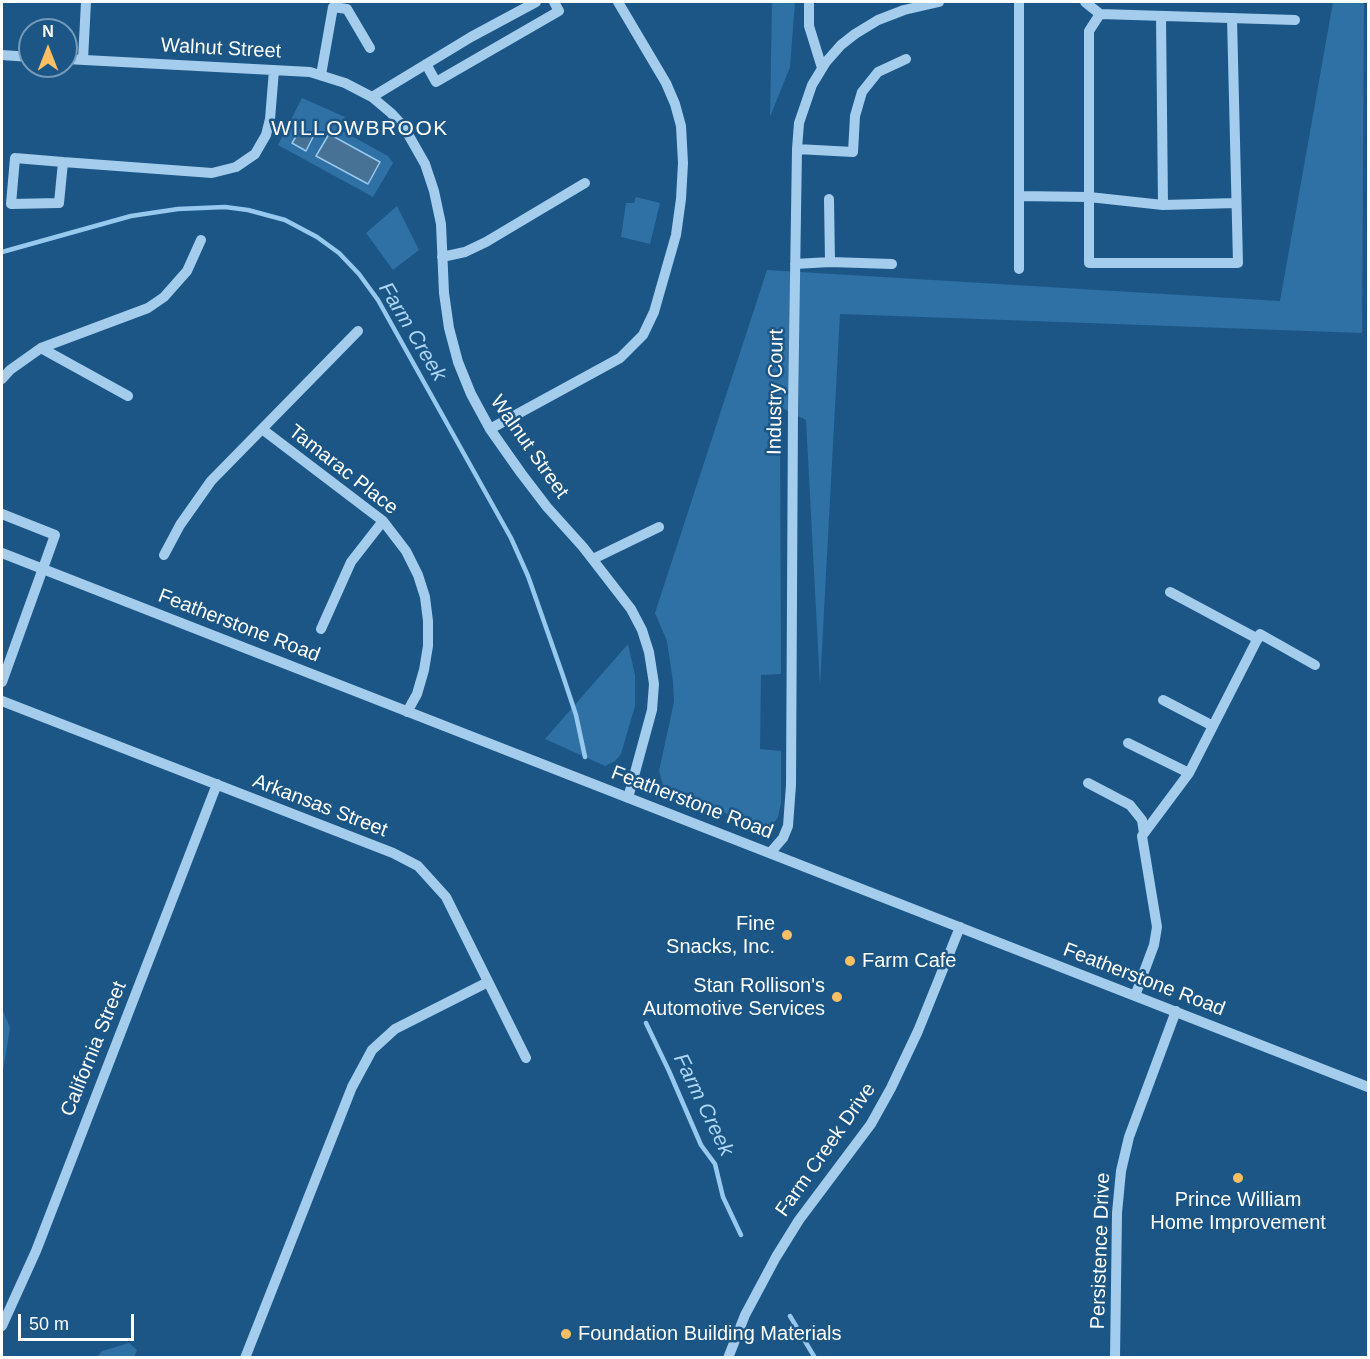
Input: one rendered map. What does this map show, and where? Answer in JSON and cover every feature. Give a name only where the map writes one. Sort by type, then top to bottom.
[{"type":"street","points":[[83,60],[86,2]]},
{"type":"street","points":[[372,97],[533,2]]},
{"type":"street","points":[[426,64],[436,82],[559,11],[554,2]]},
{"type":"street","points":[[490,429],[620,358],[643,335],[654,312],[676,235],[683,163],[681,126],[666,82],[618,2]]},
{"type":"street","points":[[809,2],[809,26],[822,68]]},
{"type":"street","name":"Industry Court","points":[[770,853],[783,838],[788,826],[791,785],[795,264],[799,123],[812,85],[822,68],[841,45],[878,20],[904,10],[939,2]]},
{"type":"street","points":[[1019,2],[1019,269]]},
{"type":"street","points":[[1085,2],[1100,14],[1295,20]]},
{"type":"street","points":[[321,75],[333,7],[347,9],[370,48]]},
{"type":"street","points":[[1100,14],[1089,31],[1089,263],[1238,263],[1232,18]]},
{"type":"street","points":[[1161,16],[1163,205]]},
{"type":"street","points":[[2,55],[18,56]]},
{"type":"street","points":[[797,149],[853,152],[855,116],[862,92],[878,72],[906,59]]},
{"type":"street","name":"Walnut Street","points":[[78,60],[274,70],[321,75],[345,82],[372,97],[404,127],[425,164],[434,190],[441,224],[444,293],[449,328],[458,362],[471,394],[490,429],[541,498],[631,609],[642,630],[652,664],[654,698],[651,721],[628,798]]},
{"type":"street","points":[[63,162],[59,203],[11,204],[15,158],[212,173],[236,167],[255,154],[266,135],[274,70]]},
{"type":"street","points":[[442,258],[465,252],[486,242],[585,183]]},
{"type":"street","points":[[1019,196],[1089,197],[1163,205],[1236,203]]},
{"type":"street","points":[[829,199],[830,262]]},
{"type":"street","points":[[2,379],[17,364],[41,348],[148,308],[164,297],[187,271],[201,240]]},
{"type":"street","points":[[795,264],[830,262],[892,264]]},
{"type":"street","name":"Tamarac Place","points":[[164,555],[194,502],[211,481],[358,331]]},
{"type":"street","points":[[41,348],[128,396]]},
{"type":"street","name":"Tamarac Place","points":[[262,429],[383,521],[406,551],[418,575],[425,597],[428,621],[428,646],[424,670],[417,694],[407,712]]},
{"type":"street","points":[[2,514],[55,535],[2,681]]},
{"type":"street","points":[[321,629],[351,562],[383,521]]},
{"type":"street","points":[[592,559],[659,527]]},
{"type":"street","name":"Featherstone Road","points":[[2,553],[1368,1087]]},
{"type":"street","points":[[1170,592],[1258,639]]},
{"type":"street","points":[[1135,996],[1154,945],[1157,927],[1142,836],[1189,773],[1260,634],[1315,665]]},
{"type":"street","points":[[1163,700],[1213,726]]},
{"type":"street","name":"Arkansas Street","points":[[2,701],[217,784],[418,866],[446,897],[526,1058]]},
{"type":"street","points":[[1128,743],[1189,773]]},
{"type":"street","points":[[1088,783],[1130,805],[1142,820],[1144,833]]},
{"type":"street","name":"California Street","points":[[2,1326],[36,1251],[217,784]]},
{"type":"street","name":"Farm Creek Drive","points":[[728,1358],[745,1316],[776,1257],[799,1220],[859,1143],[891,1088],[918,1031],[960,927]]},
{"type":"street","points":[[245,1358],[352,1087],[372,1050],[395,1029],[488,982]]},
{"type":"street","name":"Persistence Drive","points":[[1115,1358],[1117,1234],[1121,1171],[1132,1128],[1176,1011]]},
{"type":"shaded area","points":[[772,2],[795,2],[790,67],[770,117]]},
{"type":"shaded area","points":[[1333,2],[1364,2],[1362,333],[840,314],[820,686],[806,420],[780,407],[781,674],[761,675],[760,749],[781,751],[781,803],[778,817],[769,830],[667,790],[659,771],[674,702],[673,682],[667,641],[655,613],[767,270],[1280,301]]},
{"type":"shaded area","points":[[302,98],[345,117],[339,129],[388,156],[393,163],[373,197],[278,145]]},
{"type":"shaded area","points":[[300,130],[313,137],[306,151],[292,143]]},
{"type":"shaded area","points":[[329,134],[380,162],[368,184],[316,156]]},
{"type":"shaded area","points":[[636,197],[660,203],[650,244],[621,237],[626,203],[634,203]]},
{"type":"shaded area","points":[[397,206],[419,250],[393,270],[366,233]]},
{"type":"shaded area","points":[[628,644],[635,675],[635,706],[621,754],[615,761],[605,766],[545,739]]},
{"type":"shaded area","points":[[2,1008],[10,1028],[2,1077]]},
{"type":"shaded area","points":[[129,1343],[137,1350],[134,1357],[97,1357],[102,1351]]},
{"type":"waterway","name":"Farm Creek","points":[[2,252],[131,216],[178,209],[225,207],[248,210],[285,220],[317,237],[339,253],[359,274],[378,300],[511,538],[528,576],[562,673],[576,715],[585,757]]},
{"type":"waterway","name":"Farm Creek","points":[[646,1023],[701,1145],[715,1164],[723,1197],[741,1235]]},
{"type":"waterway","name":"Farm Creek","points":[[790,1316],[815,1358]]},
{"type":"place","name":"Fine Snacks, Inc.","points":[[787,935]]},
{"type":"place","name":"Farm Cafe","points":[[850,961]]},
{"type":"place","name":"Stan Rollison's Automotive Services","points":[[837,997]]},
{"type":"place","name":"Prince William Home Improvement","points":[[1238,1178]]},
{"type":"place","name":"Foundation Building Materials","points":[[566,1334]]},
{"type":"district","name":"WILLOWBROOK","points":[[360,129]]}]
